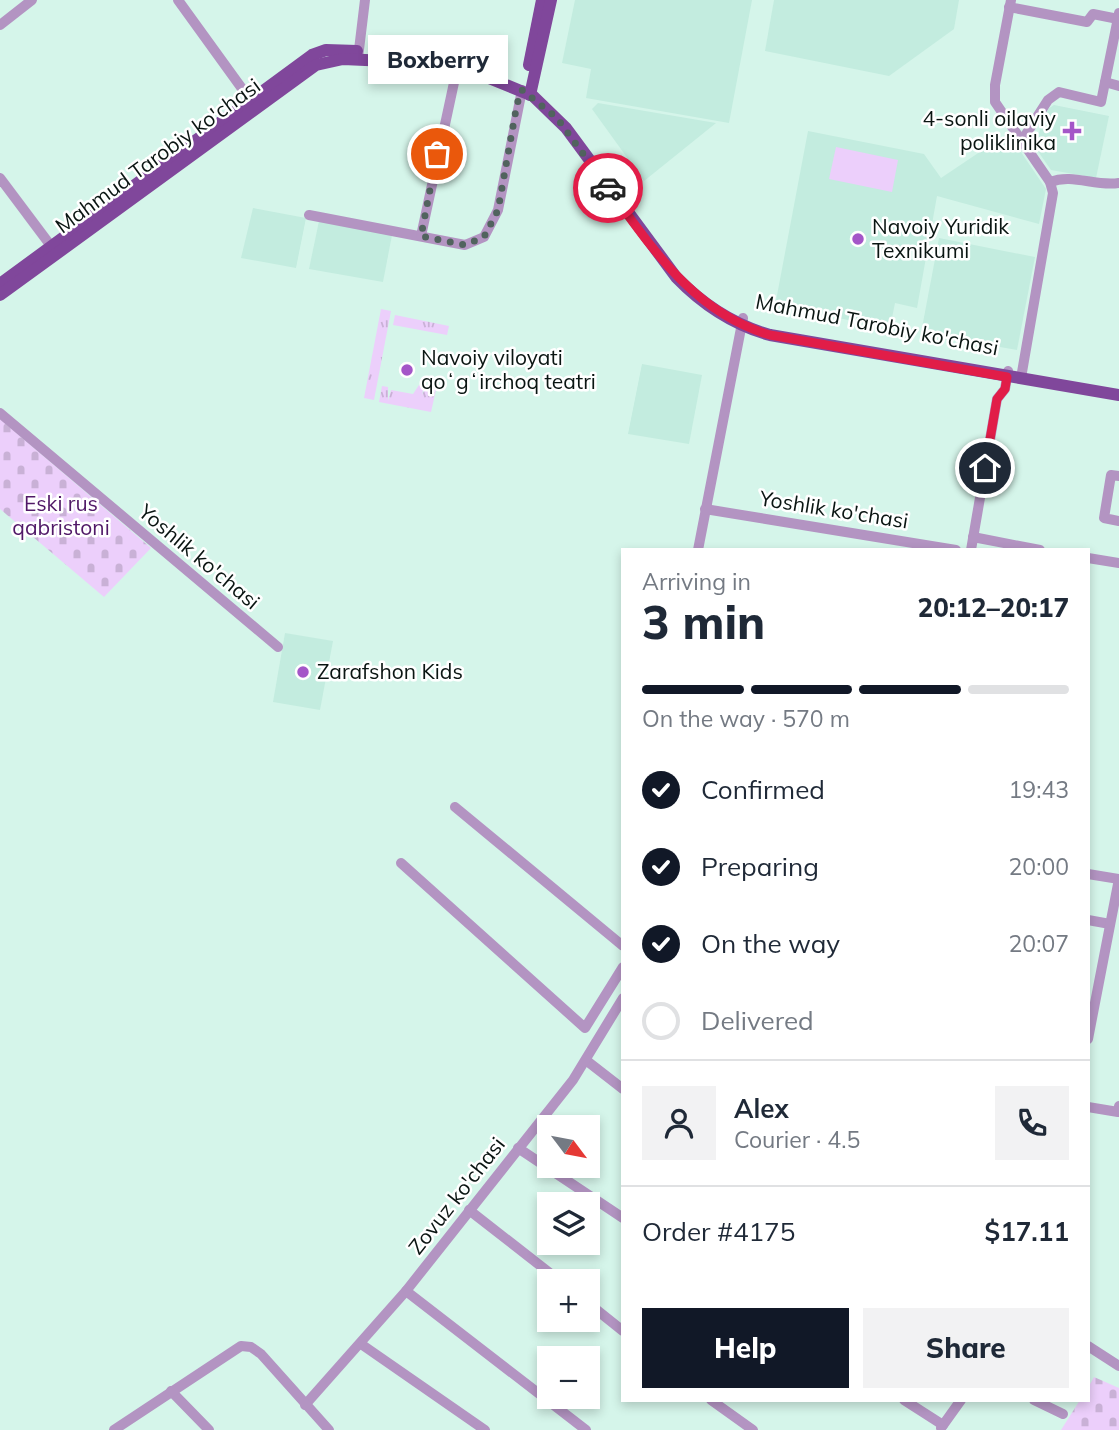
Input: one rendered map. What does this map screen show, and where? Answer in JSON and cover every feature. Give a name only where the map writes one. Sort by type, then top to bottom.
[{"type":"main road","points":[[527,90],[542,0]]},
{"type":"main road","points":[[527,90],[551,0]]},
{"type":"main road","name":"Mahmud Tarobiy ko'chasi","points":[[0,284],[312,55],[326,50],[457,67],[550,100],[568,120],[676,267],[706,296],[742,322],[1008,374],[1119,388]]},
{"type":"main road","name":"Mahmud Tarobiy ko'chasi","points":[[0,295],[316,65],[358,55]]},
{"type":"main road","points":[[1022,376],[1119,395]]},
{"type":"street","points":[[13,0],[21,8]]},
{"type":"street","points":[[0,25],[32,0]]},
{"type":"street","name":"Mahmud Tarobiy ko'chasi","points":[[178,0],[251,100]]},
{"type":"street","points":[[358,55],[365,0]]},
{"type":"street","points":[[1021,142],[1048,100],[1059,92],[1101,102],[1118,16],[1093,14],[1087,22],[1010,4],[995,85],[995,102],[1021,142],[1050,182],[1053,193],[1022,376]]},
{"type":"street","points":[[421,236],[457,67]]},
{"type":"street","points":[[1105,82],[1119,86]]},
{"type":"street","points":[[309,215],[465,245],[484,237],[498,210],[517,104],[527,90]]},
{"type":"street","points":[[1050,182],[1063,177],[1104,185],[1119,183]]},
{"type":"street","points":[[0,178],[51,246]]},
{"type":"street","points":[[698,548],[742,322]]},
{"type":"street","points":[[971,548],[997,399],[1005,389],[1008,374]]},
{"type":"street","name":"Yoshlik ko'chasi","points":[[0,413],[278,648]]},
{"type":"street","points":[[1119,476],[1111,475],[1104,518],[1119,521]]},
{"type":"street","name":"Yoshlik ko'chasi","points":[[705,509],[944,548]]},
{"type":"street","points":[[974,537],[1030,548]]},
{"type":"street","points":[[1090,558],[1119,563]]},
{"type":"street","points":[[455,807],[621,944]]},
{"type":"street","points":[[401,863],[585,1028],[621,970]]},
{"type":"street","points":[[1090,874],[1119,879],[1090,1029]]},
{"type":"street","points":[[1090,920],[1110,924]]},
{"type":"street","name":"Zovuz ko'chasi","points":[[305,1405],[406,1291],[519,1148],[587,1061],[621,1002]]},
{"type":"street","points":[[587,1061],[621,1087]]},
{"type":"street","points":[[1090,1107],[1118,1112],[1119,1106]]},
{"type":"street","points":[[519,1148],[621,1216]]},
{"type":"street","points":[[469,1210],[545,1269]]},
{"type":"street","points":[[406,1291],[586,1430]]},
{"type":"street","points":[[600,1313],[621,1329]]},
{"type":"street","points":[[361,1344],[485,1430]]},
{"type":"street","points":[[114,1430],[241,1346],[251,1347],[329,1430]]},
{"type":"street","points":[[1090,1347],[1119,1366]]},
{"type":"street","points":[[171,1391],[209,1430]]},
{"type":"street","points":[[714,1402],[752,1430]]},
{"type":"street","points":[[907,1402],[941,1428],[960,1402]]},
{"type":"street","points":[[1038,1402],[1063,1414]]},
{"type":"shaded area","points":[[575,0],[752,0],[729,123],[586,98],[591,69],[562,63]]},
{"type":"shaded area","points":[[774,0],[959,0],[954,29],[889,76],[765,51]]},
{"type":"shaded area","points":[[598,103],[716,123],[644,181],[592,109]]},
{"type":"shaded area","name":"4-sonli oilaviy poliklinika","points":[[1054,105],[1109,116],[1096,178],[1051,170],[1035,147],[1045,111]]},
{"type":"shaded area","name":"Navoiy Yuridik Texnikumi","points":[[808,131],[924,154],[941,178],[1008,133],[1046,189],[1039,224],[937,196],[917,308],[895,303],[890,328],[775,306]]},
{"type":"shaded area","points":[[253,208],[306,218],[296,268],[241,258]]},
{"type":"shaded area","points":[[319,221],[392,235],[383,282],[309,269]]},
{"type":"shaded area","points":[[939,238],[1035,257],[1017,350],[921,333]]},
{"type":"shaded area","points":[[642,364],[702,375],[689,444],[628,434]]},
{"type":"shaded area","name":"Zarafshon Kids","points":[[285,633],[333,641],[320,710],[273,702]]},
{"type":"green space","points":[[836,147],[898,160],[892,192],[829,179]]},
{"type":"green space","points":[[381,309],[391,311],[374,400],[364,398]]},
{"type":"green space","points":[[395,315],[449,326],[447,335],[393,325]]},
{"type":"green space","points":[[419,385],[424,386],[422,395],[427,385],[436,390],[431,412],[379,402],[382,386],[388,387],[388,401],[391,390],[413,394]]},
{"type":"green space","name":"Eski rus qabristoni","points":[[0,419],[151,548],[104,597],[0,509]]},
{"type":"green space","points":[[1094,1377],[1119,1388],[1119,1430],[1061,1430],[1079,1402],[1090,1402],[1090,1384]]},
{"type":"way so far","points":[[437,154],[421,236],[465,245],[484,237],[498,210],[517,104],[522,90],[542,103],[566,128],[608,188]]},
{"type":"place","name":"4-sonli oilaviy poliklinika","points":[[1072,131]]},
{"type":"place","name":"Boxberry","points":[[437,154]]},
{"type":"place","name":"Navoiy Yuridik Texnikumi","points":[[858,239]]},
{"type":"place","name":"Navoiy viloyati qoʻgʻirchoq teatri","points":[[407,370]]},
{"type":"place","name":"Zarafshon Kids","points":[[303,672]]},
{"type":"route","points":[[608,188],[662,260],[686,287],[713,309],[741,325],[770,335],[1007,377],[1005,389],[997,399],[985,468]]}]
